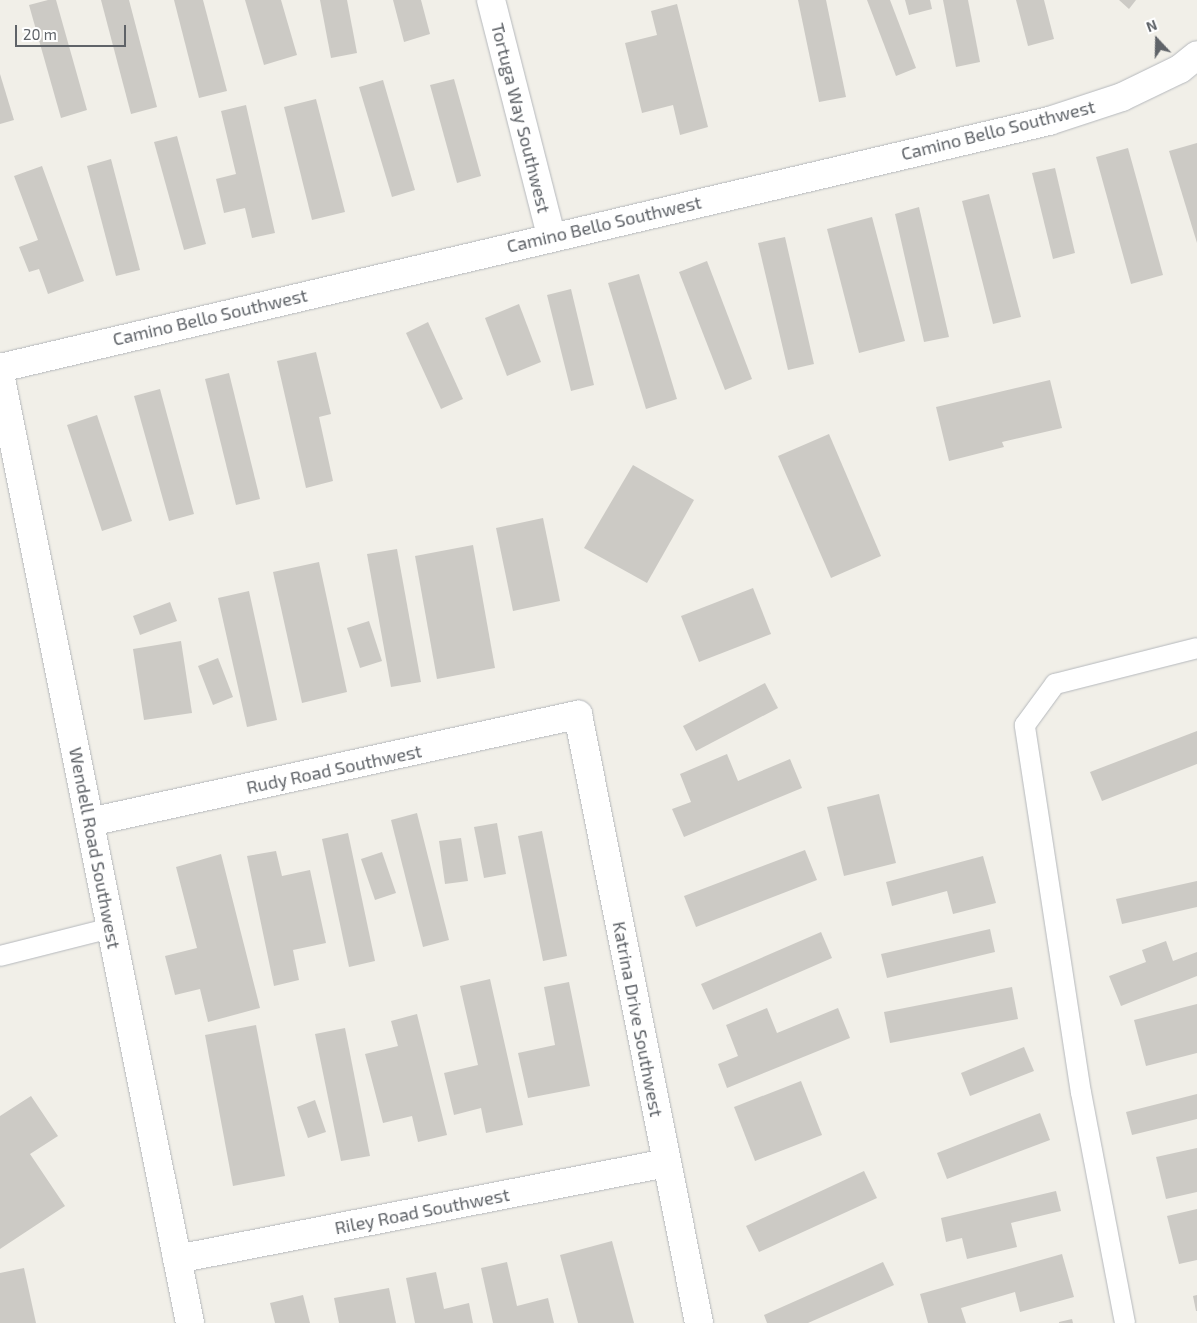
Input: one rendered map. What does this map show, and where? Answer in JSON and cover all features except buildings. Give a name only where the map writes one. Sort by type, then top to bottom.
[{"type":"street","name":"Tortuga Way Southwest","points":[[490,0],[550,236]]},
{"type":"street","name":"Camino Bello Southwest","points":[[0,368],[550,236],[1049,121],[1122,98],[1180,69],[1197,55]]},
{"type":"street","name":"Wendell Road Southwest","points":[[0,374],[190,1323]]},
{"type":"street","name":"Rudy Road Southwest","points":[[90,822],[578,716]]},
{"type":"street","name":"Katrina Drive Southwest","points":[[578,716],[698,1323]]},
{"type":"street","name":"Riley Road Southwest","points":[[177,1259],[666,1163]]},
{"type":"lane","points":[[1125,1323],[1081,1093],[1025,725],[1055,684],[1197,648]]},
{"type":"lane","points":[[0,956],[111,928]]}]
